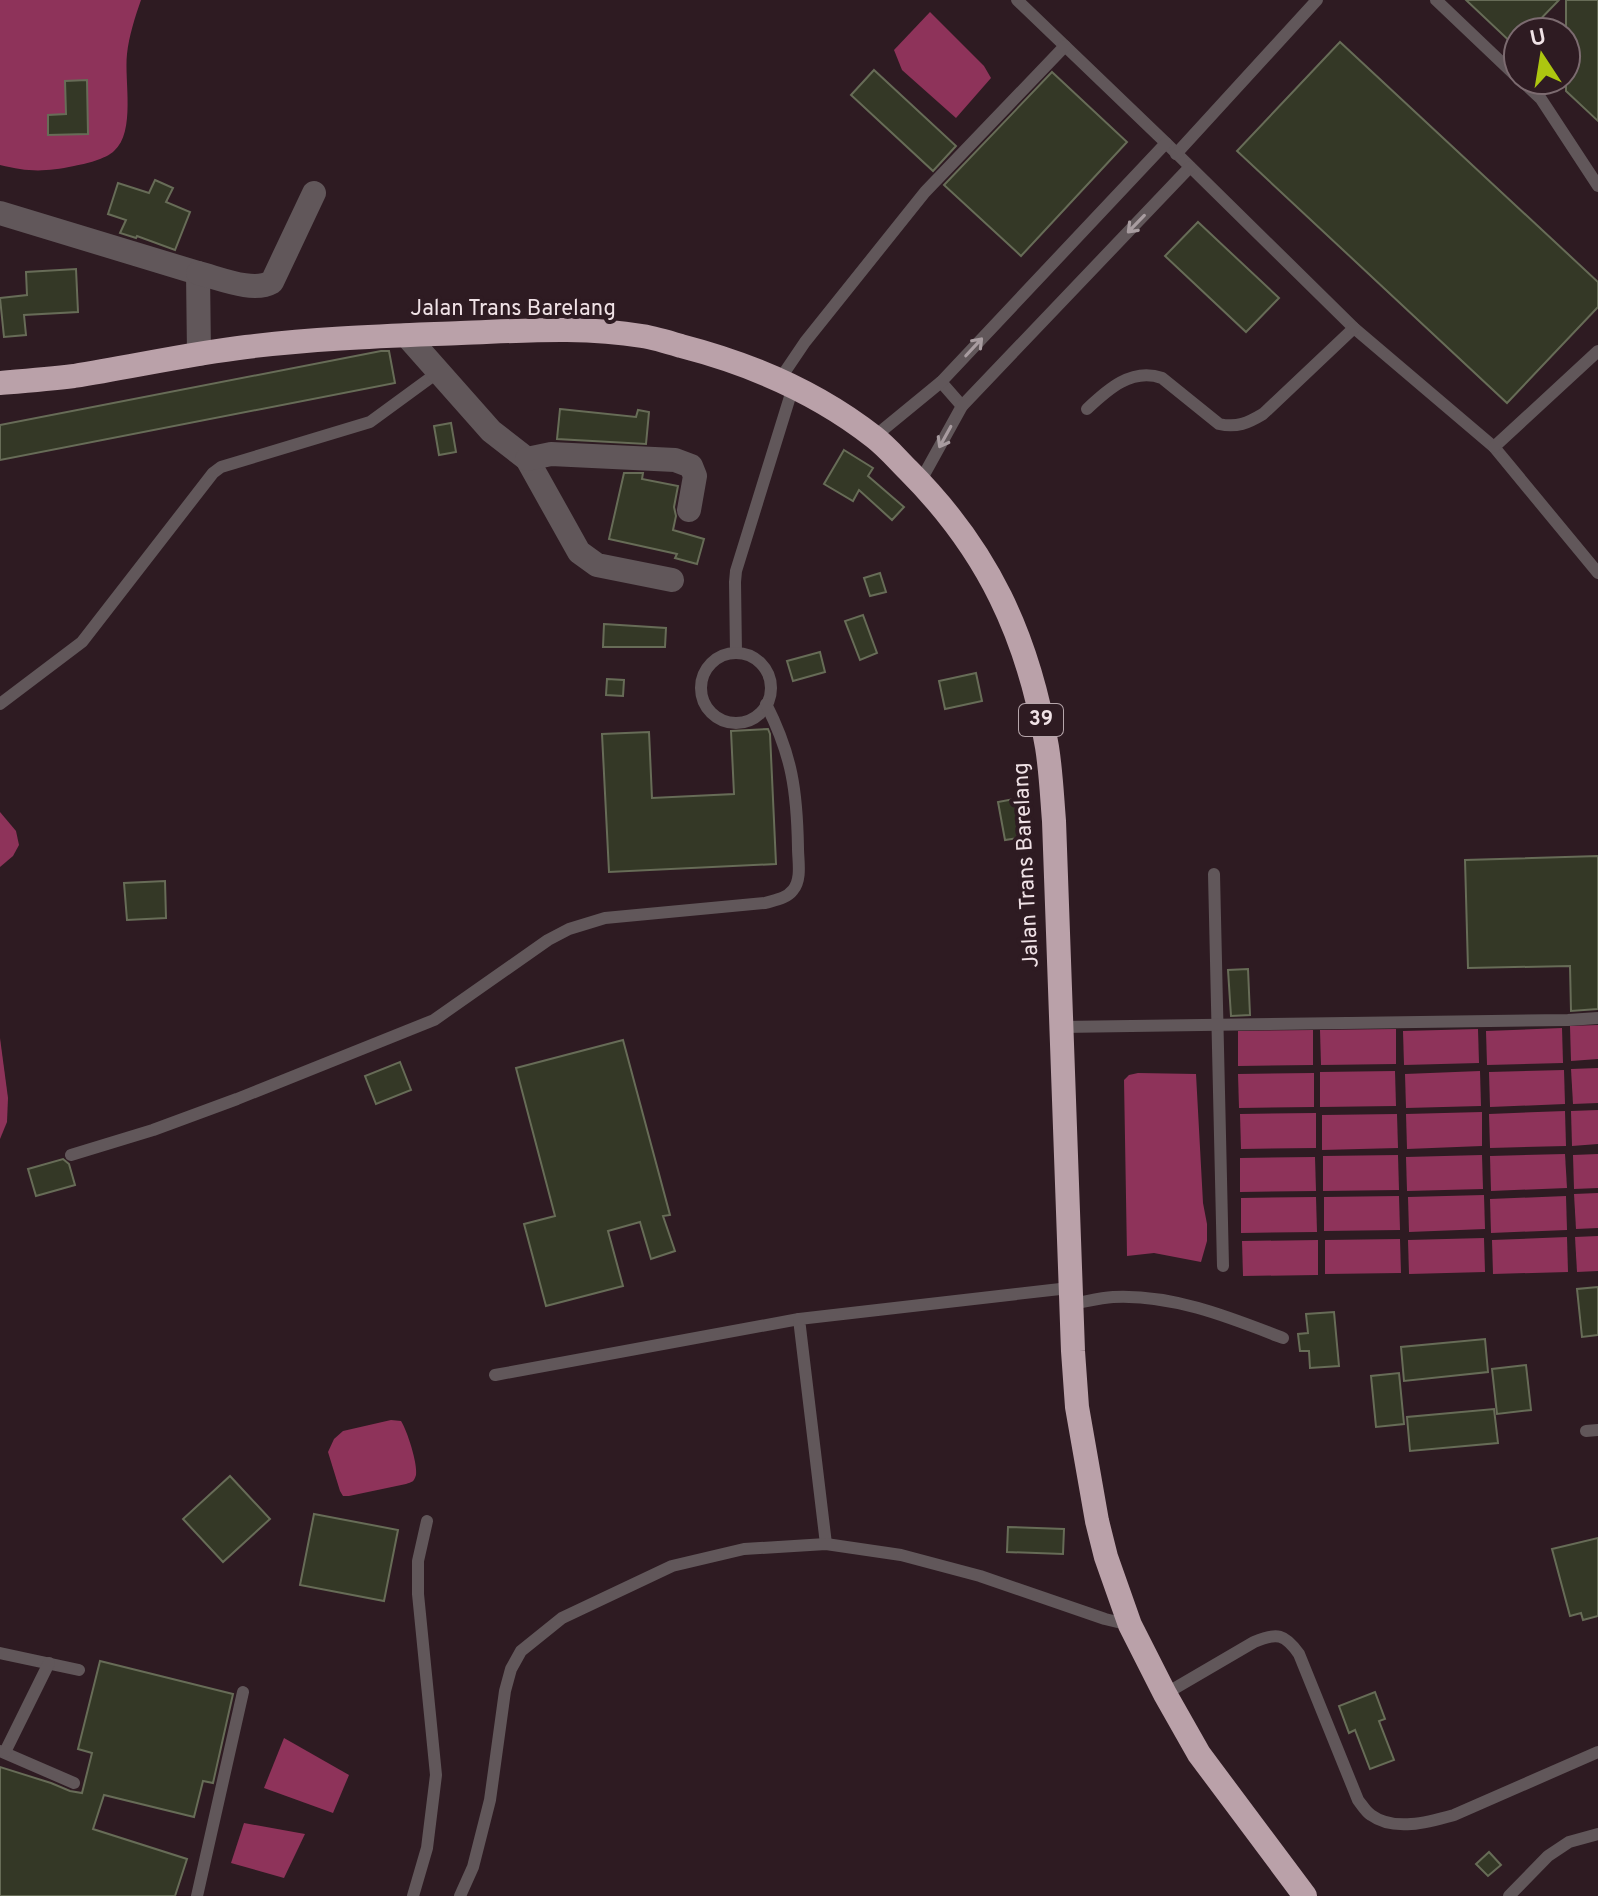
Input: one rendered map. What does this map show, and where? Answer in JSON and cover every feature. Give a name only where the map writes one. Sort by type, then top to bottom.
[{"type":"highway","name":"Jalan Trans Barelang","points":[[0,383],[71,376],[199,354],[300,341],[566,330],[643,336],[747,365],[830,407],[874,437],[958,525],[988,571],[1007,608],[1031,673],[1047,749],[1054,821],[1070,1296],[1077,1407],[1106,1557],[1130,1625],[1199,1754],[1305,1896]]},
{"type":"street","points":[[0,213],[198,273],[256,287],[272,282],[314,193]]},
{"type":"street","points":[[198,273],[199,354]]},
{"type":"street","points":[[406,335],[491,431],[527,459],[579,552],[597,565],[672,580]]},
{"type":"street","points":[[527,459],[551,454],[685,462],[691,466],[695,476],[689,510]]},
{"type":"lane","points":[[1017,0],[1354,328],[1494,447],[1598,573]]},
{"type":"lane","points":[[1436,0],[1502,63]]},
{"type":"lane","points":[[1176,154],[1314,1]]},
{"type":"lane","points":[[736,653],[736,571],[786,383],[805,342],[925,192],[1065,46]]},
{"type":"lane","points":[[1538,96],[1598,186]]},
{"type":"lane","points":[[874,437],[941,382],[1166,143]]},
{"type":"lane","points":[[920,482],[962,406],[1190,167]]},
{"type":"lane","points":[[1087,409],[1113,385],[1127,379],[1155,376],[1162,378],[1219,424],[1246,424],[1263,414],[1354,328]]},
{"type":"lane","points":[[1494,447],[1598,351]]},
{"type":"lane","points":[[0,704],[82,642],[213,473],[221,467],[370,422],[437,373]]},
{"type":"lane","points":[[941,382],[962,406]]},
{"type":"lane","points":[[736,653],[758,661],[770,681],[766,704],[759,714],[749,720],[738,723],[717,718],[703,701],[701,690],[706,670],[724,656],[736,653]]},
{"type":"lane","points":[[71,1155],[195,1115],[415,1029],[451,1010],[548,940],[569,929],[605,918],[765,903],[783,898],[793,889],[799,876],[797,805],[789,758],[766,704]]},
{"type":"lane","points":[[1214,874],[1223,1266]]},
{"type":"lane","points":[[1061,1027],[1598,1018]]},
{"type":"lane","points":[[495,1375],[799,1319],[1070,1296],[1168,1301],[1221,1314],[1283,1338]]},
{"type":"lane","points":[[799,1319],[826,1544]]},
{"type":"lane","points":[[413,1896],[427,1848],[436,1775],[418,1594],[418,1561],[427,1521]]},
{"type":"lane","points":[[460,1896],[473,1867],[490,1800],[505,1691],[511,1669],[521,1651],[562,1618],[672,1566],[744,1549],[826,1544],[914,1558],[1130,1625]]},
{"type":"lane","points":[[1165,1694],[1254,1642],[1279,1635],[1289,1640],[1299,1654],[1358,1800],[1370,1815],[1384,1822],[1429,1822],[1454,1815],[1598,1752]]},
{"type":"lane","points":[[0,1653],[79,1670]]},
{"type":"lane","points":[[49,1663],[2,1752],[74,1783]]},
{"type":"lane","points":[[197,1896],[243,1692]]},
{"type":"lane","points":[[1509,1896],[1548,1856],[1569,1842],[1598,1834]]},
{"type":"shaded area","points":[[0,0],[141,0],[127,54],[125,131],[121,142],[110,154],[101,159],[54,169],[28,170],[0,165]]},
{"type":"shaded area","points":[[930,12],[984,66],[991,78],[956,118],[902,70],[894,50]]},
{"type":"shaded area","points":[[0,812],[16,831],[19,845],[13,856],[0,867]]},
{"type":"shaded area","points":[[1598,1025],[1598,1059],[1571,1061],[1570,1026]]},
{"type":"shaded area","points":[[1562,1028],[1563,1063],[1487,1065],[1486,1031]]},
{"type":"shaded area","points":[[1396,1029],[1396,1064],[1321,1065],[1320,1030]]},
{"type":"shaded area","points":[[1478,1029],[1479,1063],[1404,1065],[1403,1031]]},
{"type":"shaded area","points":[[1313,1030],[1313,1065],[1238,1066],[1238,1031]]},
{"type":"shaded area","points":[[0,1038],[8,1098],[7,1122],[0,1139]]},
{"type":"shaded area","points":[[1598,1068],[1598,1103],[1573,1104],[1571,1069]]},
{"type":"shaded area","points":[[1564,1070],[1565,1104],[1490,1107],[1489,1072]]},
{"type":"shaded area","points":[[1395,1071],[1396,1106],[1320,1107],[1320,1072]]},
{"type":"shaded area","points":[[1480,1071],[1481,1106],[1406,1108],[1405,1074]]},
{"type":"shaded area","points":[[1138,1073],[1196,1074],[1203,1203],[1207,1224],[1207,1241],[1201,1262],[1154,1253],[1127,1256],[1124,1080]]},
{"type":"shaded area","points":[[1314,1073],[1314,1107],[1239,1108],[1238,1074]]},
{"type":"shaded area","points":[[1598,1110],[1598,1144],[1572,1146],[1571,1111]]},
{"type":"shaded area","points":[[1565,1111],[1566,1146],[1490,1148],[1489,1114]]},
{"type":"shaded area","points":[[1482,1112],[1482,1146],[1407,1149],[1406,1114]]},
{"type":"shaded area","points":[[1316,1113],[1316,1148],[1241,1149],[1240,1114]]},
{"type":"shaded area","points":[[1397,1114],[1398,1148],[1322,1150],[1322,1115]]},
{"type":"shaded area","points":[[1565,1154],[1567,1188],[1491,1191],[1490,1156]]},
{"type":"shaded area","points":[[1598,1154],[1598,1188],[1574,1189],[1573,1155]]},
{"type":"shaded area","points":[[1398,1155],[1399,1190],[1323,1191],[1323,1156]]},
{"type":"shaded area","points":[[1482,1155],[1483,1189],[1407,1191],[1406,1157]]},
{"type":"shaded area","points":[[1315,1157],[1316,1191],[1240,1192],[1240,1158]]},
{"type":"shaded area","points":[[1598,1193],[1598,1228],[1576,1229],[1574,1194]]},
{"type":"shaded area","points":[[1484,1195],[1485,1229],[1409,1232],[1408,1197]]},
{"type":"shaded area","points":[[1399,1196],[1400,1230],[1324,1231],[1324,1197]]},
{"type":"shaded area","points":[[1566,1196],[1567,1230],[1491,1233],[1490,1199]]},
{"type":"shaded area","points":[[1316,1197],[1317,1232],[1241,1233],[1241,1198]]},
{"type":"shaded area","points":[[1598,1236],[1598,1271],[1577,1272],[1575,1237]]},
{"type":"shaded area","points":[[1567,1237],[1568,1272],[1493,1274],[1492,1240]]},
{"type":"shaded area","points":[[1484,1238],[1485,1272],[1409,1274],[1408,1240]]},
{"type":"shaded area","points":[[1400,1239],[1401,1273],[1325,1274],[1325,1240]]},
{"type":"shaded area","points":[[1318,1240],[1318,1275],[1243,1276],[1242,1241]]},
{"type":"shaded area","points":[[391,1420],[401,1421],[412,1447],[414,1479],[406,1484],[343,1496],[328,1452],[334,1439],[343,1431]]},
{"type":"shaded area","points":[[284,1738],[349,1775],[333,1813],[264,1788]]},
{"type":"shaded area","points":[[244,1823],[305,1834],[284,1878],[231,1863]]},
{"type":"building","points":[[1466,0],[1559,0],[1544,16],[1502,16],[1502,34]]},
{"type":"building","points":[[1566,0],[1598,0],[1598,121],[1571,96],[1582,96],[1582,16],[1566,16]]},
{"type":"building","points":[[1340,42],[1598,282],[1598,307],[1507,403],[1237,151]]},
{"type":"building","points":[[874,70],[956,146],[933,171],[851,95]]},
{"type":"building","points":[[1052,72],[1127,142],[1021,256],[944,185]]},
{"type":"building","points":[[87,80],[88,134],[48,135],[48,115],[66,114],[65,81]]},
{"type":"building","points":[[155,180],[173,188],[166,202],[190,212],[175,250],[120,233],[126,220],[108,214],[118,183],[149,193]]},
{"type":"building","points":[[1198,222],[1279,298],[1246,332],[1165,256]]},
{"type":"building","points":[[76,269],[78,312],[24,315],[26,335],[4,337],[0,298],[27,295],[26,272]]},
{"type":"building","points":[[389,351],[395,383],[0,460],[0,425]]},
{"type":"building","points":[[560,409],[636,417],[638,410],[649,412],[646,444],[557,439]]},
{"type":"building","points":[[451,423],[456,452],[439,455],[434,426]]},
{"type":"building","points":[[844,450],[873,468],[868,476],[904,507],[892,520],[859,490],[853,501],[824,484]]},
{"type":"building","points":[[624,473],[643,473],[642,479],[678,486],[673,530],[704,539],[697,564],[675,558],[677,554],[609,539]]},
{"type":"building","points":[[880,573],[886,592],[870,596],[864,578]]},
{"type":"building","points":[[863,615],[877,653],[860,660],[845,621]]},
{"type":"building","points":[[604,624],[666,628],[665,647],[603,647]]},
{"type":"building","points":[[820,652],[825,672],[793,681],[787,661]]},
{"type":"building","points":[[976,673],[982,701],[945,709],[939,681]]},
{"type":"building","points":[[607,679],[624,680],[623,696],[606,695]]},
{"type":"building","points":[[768,729],[776,864],[609,872],[602,734],[649,732],[652,798],[734,794],[731,731]]},
{"type":"building","points":[[1025,797],[1032,836],[1005,840],[998,802]]},
{"type":"building","points":[[1598,856],[1598,1009],[1571,1011],[1570,966],[1468,968],[1465,860]]},
{"type":"building","points":[[165,881],[166,918],[127,920],[124,883]]},
{"type":"building","points":[[1248,969],[1250,1015],[1231,1016],[1228,970]]},
{"type":"building","points":[[623,1040],[670,1215],[663,1216],[675,1251],[651,1259],[640,1222],[608,1231],[623,1286],[546,1306],[524,1224],[555,1216],[516,1068]]},
{"type":"building","points":[[400,1062],[411,1090],[376,1104],[365,1076]]},
{"type":"building","points":[[63,1159],[69,1164],[75,1185],[36,1196],[28,1169]]},
{"type":"building","points":[[1598,1287],[1598,1335],[1582,1337],[1577,1289]]},
{"type":"building","points":[[1334,1312],[1339,1366],[1310,1368],[1309,1351],[1300,1351],[1298,1334],[1308,1333],[1306,1314]]},
{"type":"building","points":[[1485,1339],[1488,1372],[1404,1381],[1401,1347]]},
{"type":"building","points":[[1526,1365],[1531,1410],[1497,1414],[1492,1369]]},
{"type":"building","points":[[1399,1373],[1404,1424],[1376,1427],[1371,1376]]},
{"type":"building","points":[[1494,1409],[1498,1443],[1410,1451],[1407,1417]]},
{"type":"building","points":[[230,1476],[270,1519],[223,1562],[183,1519]]},
{"type":"building","points":[[314,1514],[398,1530],[384,1601],[300,1585]]},
{"type":"building","points":[[1008,1527],[1064,1529],[1063,1554],[1007,1552]]},
{"type":"building","points":[[1598,1538],[1598,1616],[1583,1620],[1581,1613],[1570,1616],[1552,1549]]},
{"type":"building","points":[[100,1661],[233,1694],[213,1783],[203,1781],[194,1817],[104,1795],[93,1829],[187,1859],[175,1896],[0,1896],[0,1767],[82,1793],[92,1753],[78,1749]]},
{"type":"building","points":[[1375,1692],[1385,1719],[1379,1721],[1394,1760],[1370,1769],[1355,1730],[1349,1733],[1339,1706]]},
{"type":"building","points":[[1489,1852],[1501,1865],[1488,1876],[1476,1864]]}]
